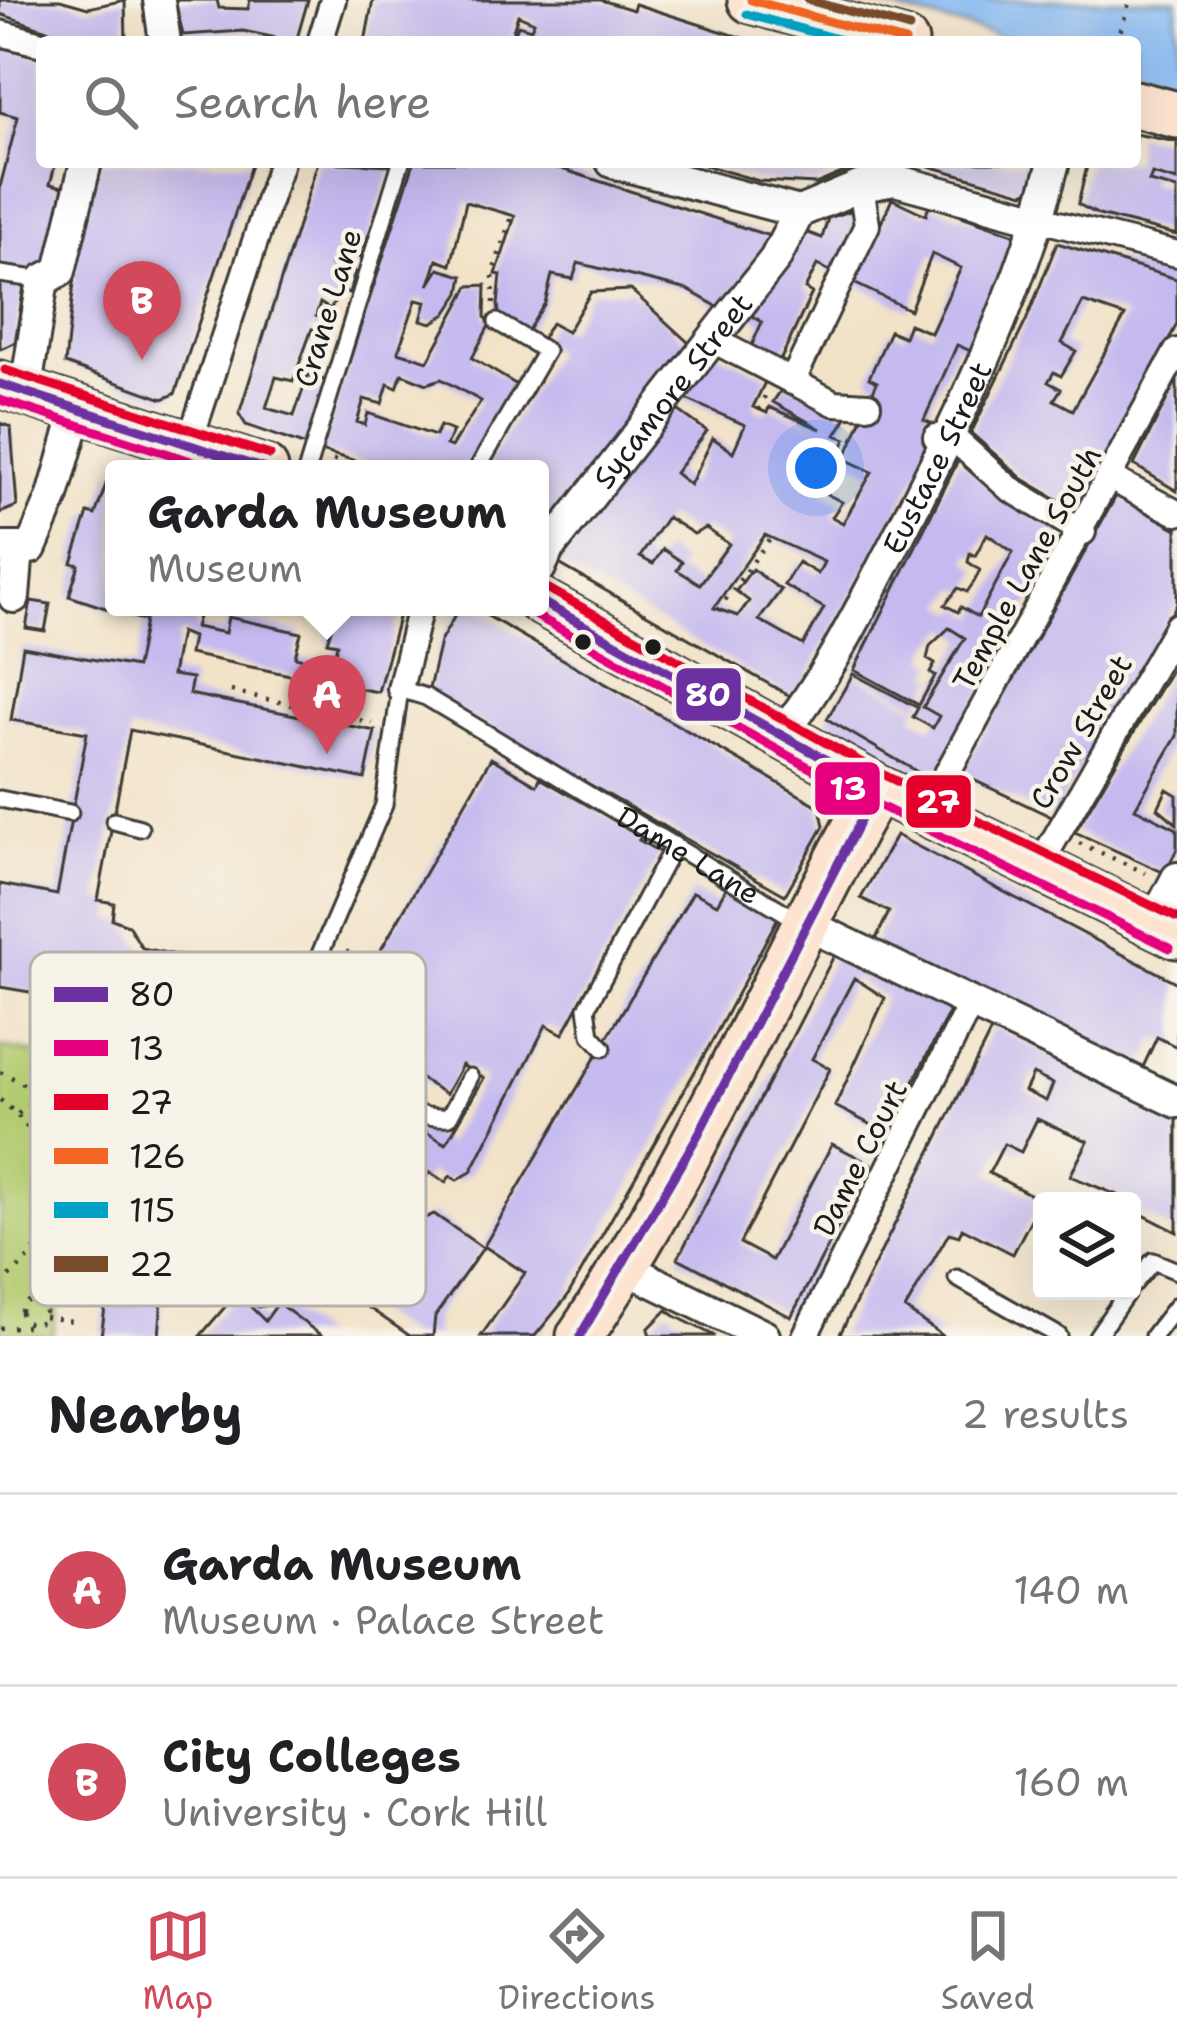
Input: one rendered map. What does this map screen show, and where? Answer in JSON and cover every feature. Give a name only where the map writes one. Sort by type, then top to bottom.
[{"type":"main road","points":[[751,0],[883,36]]},
{"type":"main road","points":[[1141,106],[1177,115]]},
{"type":"main road","points":[[13,386],[238,460]]},
{"type":"main road","points":[[549,606],[877,788],[1165,929]]},
{"type":"main road","points":[[580,1336],[877,788]]},
{"type":"street","points":[[159,0],[164,36]]},
{"type":"street","points":[[322,36],[334,0]]},
{"type":"street","points":[[0,33],[36,42]]},
{"type":"street","points":[[13,386],[44,280],[61,271],[85,168]]},
{"type":"street","points":[[190,441],[278,168]]},
{"type":"street","points":[[635,168],[799,212],[861,186],[910,182],[1177,254]]},
{"type":"street","name":"Eustace Street","points":[[780,737],[814,695],[943,436],[991,352],[1052,168]]},
{"type":"street","points":[[792,382],[867,225],[861,186]]},
{"type":"street","name":"Sycamore Street","points":[[549,549],[775,259],[799,212]]},
{"type":"street","points":[[711,339],[834,403],[868,405]]},
{"type":"street","name":"Temple Lane South","points":[[926,812],[1112,479],[1177,351]]},
{"type":"street","points":[[14,597],[16,548],[53,496],[79,405]]},
{"type":"street","points":[[943,436],[1009,488],[1083,532]]},
{"type":"street","points":[[1112,479],[1177,514]]},
{"type":"street","points":[[400,689],[418,616]]},
{"type":"street","name":"Crow Street","points":[[1038,868],[1177,626]]},
{"type":"street","points":[[1165,929],[1177,878]]},
{"type":"street","name":"Dame Lane","points":[[802,922],[1177,1102]]},
{"type":"street","name":"Dame Court","points":[[805,1336],[969,1006]]},
{"type":"street","points":[[618,1263],[764,1336]]},
{"type":"lane","name":"Crane Lane","points":[[310,460],[399,168]]},
{"type":"lane","points":[[0,274],[44,280]]},
{"type":"lane","points":[[482,460],[546,351],[497,322]]},
{"type":"lane","points":[[319,952],[384,805],[400,689]]},
{"type":"lane","name":"Dame Lane","points":[[400,689],[426,698],[802,922]]},
{"type":"lane","points":[[0,799],[70,813]]},
{"type":"lane","points":[[114,821],[140,828]]},
{"type":"lane","points":[[603,1048],[591,1035],[586,1008],[674,844]]},
{"type":"lane","points":[[426,1120],[449,1117],[470,1077]]},
{"type":"lane","points":[[1141,1276],[1153,1261],[1177,1271]]},
{"type":"lane","points":[[957,1278],[1059,1336]]},
{"type":"lane","points":[[1097,1336],[1122,1300]]},
{"type":"lane","points":[[1153,1336],[1177,1305]]},
{"type":"path","points":[[1119,36],[1130,0]]},
{"type":"path","points":[[497,322],[493,272],[512,215]]},
{"type":"path","points":[[760,410],[767,393]]},
{"type":"path","points":[[718,610],[771,537]]},
{"type":"path","points":[[231,691],[391,728]]},
{"type":"path","points":[[326,936],[347,952]]},
{"type":"path","points":[[0,1072],[30,1091]]},
{"type":"path","points":[[0,1100],[30,1127]]},
{"type":"path","points":[[19,1114],[30,1102]]},
{"type":"path","points":[[0,1283],[30,1258]]},
{"type":"path","points":[[30,1305],[22,1310],[26,1321],[37,1324]]},
{"type":"path","points":[[39,1306],[44,1317]]},
{"type":"path","points":[[44,1317],[79,1322]]},
{"type":"path","points":[[0,1328],[37,1324],[44,1317]]},
{"type":"green space","points":[[0,1047],[30,1052],[30,1306],[56,1306],[52,1336],[0,1335]]},
{"type":"water","points":[[860,0],[1177,0],[1177,83],[1141,67],[1141,36],[1000,36]]},
{"type":"building","points":[[0,0],[60,0],[88,8],[125,0],[126,36],[64,36],[0,14]]},
{"type":"building","points":[[175,0],[217,0],[219,8],[248,9],[250,0],[308,0],[298,36],[243,31],[183,35]]},
{"type":"building","points":[[373,0],[601,0],[633,10],[635,4],[736,36],[514,36],[518,25],[531,29],[534,22],[518,15],[511,36],[366,36]]},
{"type":"building","points":[[0,47],[36,56],[36,168],[54,168],[50,184],[63,187],[50,261],[36,273],[0,268],[0,187],[18,117],[0,112]]},
{"type":"building","points":[[1141,135],[1177,142],[1177,181],[1152,174],[1149,182],[1177,189],[1177,235],[1099,215],[1078,204],[1087,168],[1141,168]]},
{"type":"building","points":[[97,168],[250,168],[175,394],[163,399],[65,364],[79,237]]},
{"type":"building","points":[[316,168],[392,168],[361,257],[337,249],[331,265],[355,272],[349,293],[343,291],[330,309],[320,303],[316,316],[332,321],[327,334],[312,329],[293,381],[276,377],[266,408],[294,416],[308,375],[327,381],[306,446],[246,425],[239,414]]},
{"type":"building","points":[[412,168],[559,168],[776,238],[720,308],[688,290],[578,263],[573,279],[552,275],[545,303],[525,335],[500,321],[498,305],[501,275],[496,274],[515,216],[466,202],[451,265],[437,260],[429,285],[439,269],[463,276],[460,293],[446,314],[432,323],[421,320],[426,302],[416,300],[398,352],[428,361],[469,286],[486,285],[485,317],[491,322],[472,358],[517,385],[495,428],[487,460],[352,460],[320,451]],"holes":[[[402,374],[427,384],[441,379],[481,401],[451,447],[446,445],[453,431],[440,426],[435,436],[368,413],[365,425],[357,422],[364,399],[382,404],[388,384],[397,388]]]},
{"type":"building","points":[[715,168],[854,168],[816,184],[759,181]]},
{"type":"building","points":[[936,168],[1038,168],[1033,188],[1024,193]]},
{"type":"building","points":[[892,199],[926,215],[929,205],[1017,235],[973,352],[957,345],[924,420],[940,427],[931,449],[795,699],[554,561],[672,406],[707,431],[675,473],[690,485],[713,438],[733,452],[745,425],[679,396],[714,352],[768,376],[753,407],[767,413],[769,407],[821,429],[773,402],[786,383],[849,414],[836,435],[846,439],[823,492],[842,502],[832,517],[843,523],[872,472],[845,459],[877,382],[869,378],[890,331],[904,337],[909,324],[931,333],[961,268],[932,254],[910,310],[854,283]],"holes":[[[667,517],[694,534],[706,528],[729,544],[700,584],[677,570],[682,562],[663,549],[653,564],[640,557]],[[765,535],[824,562],[818,574],[798,562],[784,585],[824,608],[803,645],[759,620],[781,590],[752,569],[736,591],[749,601],[738,616],[714,608]]]},
{"type":"building","points":[[856,209],[855,228],[836,274],[817,265],[805,289],[812,293],[780,361],[751,347],[762,322],[745,311],[800,230],[822,238],[828,218]]},
{"type":"building","points":[[1057,243],[1177,279],[1177,324],[1079,512],[1023,479],[971,433],[1026,321]],"holes":[[[1083,302],[1125,316],[1073,410],[1054,400],[1061,389],[1048,382],[1054,372],[1061,376],[1076,351],[1062,343]]]},
{"type":"building","points":[[0,282],[24,286],[15,343],[0,349]]},
{"type":"building","points":[[631,290],[690,344],[549,533],[549,460],[490,460],[555,351],[540,342],[551,323],[567,332],[591,292]]},
{"type":"building","points":[[1177,379],[1177,491],[1134,465]]},
{"type":"building","points":[[0,423],[11,427],[17,506],[0,513]]},
{"type":"building","points":[[959,459],[996,492],[1065,536],[938,774],[926,777],[827,719],[853,674],[918,708],[913,717],[933,728],[939,716],[923,707],[965,638],[949,628],[930,646],[927,659],[935,664],[930,673],[935,676],[919,705],[854,670]],"holes":[[[987,534],[1013,552],[978,617],[945,605],[958,588],[967,592],[974,582],[980,570],[968,562],[970,553],[975,556]]]},
{"type":"building","points":[[105,487],[105,608],[69,596],[79,565],[72,563],[88,513],[95,515]]},
{"type":"building","points":[[1116,496],[1177,529],[1177,604],[1052,817],[961,774]]},
{"type":"building","points":[[31,601],[50,604],[45,631],[26,628]]},
{"type":"building","points":[[130,616],[198,616],[195,627],[225,633],[228,617],[301,633],[295,657],[312,661],[309,679],[189,654],[192,637],[180,632],[172,675],[192,678],[189,694],[375,731],[365,779],[130,730],[98,900],[114,903],[112,919],[128,925],[142,948],[161,952],[30,952],[30,992],[0,987],[0,884],[57,895],[87,733],[11,720],[23,647],[136,667],[145,621]]},
{"type":"building","points":[[335,616],[399,616],[378,692],[329,683],[337,644],[327,642]]},
{"type":"building","points":[[455,616],[488,616],[820,807],[824,826],[785,895],[428,693],[440,642]]},
{"type":"building","points":[[1177,660],[1177,736],[1135,808],[1177,829],[1177,849],[1165,873],[1075,832]]},
{"type":"building","points":[[491,758],[537,785],[540,778],[642,836],[639,840],[661,853],[563,1034],[546,1025],[471,1172],[457,1180],[450,1176],[446,1182],[429,1172],[426,1177],[426,1132],[446,1144],[484,1078],[462,1065],[446,1094],[426,1082],[426,952],[380,952]]},
{"type":"building","points":[[1167,789],[1177,795],[1177,824],[1158,808]]},
{"type":"building","points":[[896,835],[1177,983],[1177,1047],[1157,1037],[1143,1067],[1131,1061],[1128,1069],[871,949],[889,912],[861,898]]},
{"type":"building","points":[[728,885],[780,914],[711,1043],[567,1297],[535,1336],[481,1336],[525,1273],[484,1246],[693,892],[717,904]]},
{"type":"building","points":[[839,946],[953,1005],[887,1133],[835,1106],[885,998],[854,978],[812,1059],[830,1069],[740,1243],[772,1260],[832,1144],[871,1164],[791,1317],[678,1258]]},
{"type":"building","points":[[993,1027],[1177,1115],[1177,1232],[1141,1214],[1141,1192],[1110,1192],[1070,1176],[1088,1141],[1037,1119],[1021,1152],[1004,1144],[989,1173],[1033,1196],[1033,1215],[1013,1254],[962,1228],[959,1236],[949,1233],[905,1309],[943,1336],[839,1336]],"holes":[[[1033,1074],[1053,1084],[1046,1101],[1025,1091]]]},
{"type":"building","points":[[434,1214],[483,1248],[435,1316],[433,1336],[410,1336],[366,1306],[426,1306],[426,1218]]},
{"type":"building","points":[[105,1306],[161,1306],[159,1336],[101,1336]]},
{"type":"building","points":[[226,1306],[250,1306],[265,1321],[276,1306],[282,1306],[322,1336],[200,1336]]},
{"type":"building","points":[[667,1310],[715,1336],[650,1336],[648,1329]]},
{"type":"transit line","name":"126","points":[[751,0],[883,36]]},
{"type":"transit line","name":"22","points":[[808,0],[909,28]]},
{"type":"transit line","name":"115","points":[[747,14],[826,36]]},
{"type":"transit line","name":"27","points":[[5,370],[270,455]]},
{"type":"transit line","name":"80","points":[[0,384],[237,460]]},
{"type":"transit line","name":"13","points":[[0,400],[188,460]]},
{"type":"transit line","name":"27","points":[[549,589],[884,775],[1177,918]]},
{"type":"transit line","name":"80","points":[[549,606],[877,788]]},
{"type":"transit line","name":"13","points":[[537,616],[870,801],[1170,948]]},
{"type":"transit line","name":"80","points":[[580,1336],[698,1135],[877,788]]},
{"type":"place","name":"City Colleges","points":[[142,360]]},
{"type":"place","name":"Garda Museum","points":[[327,754]]}]
